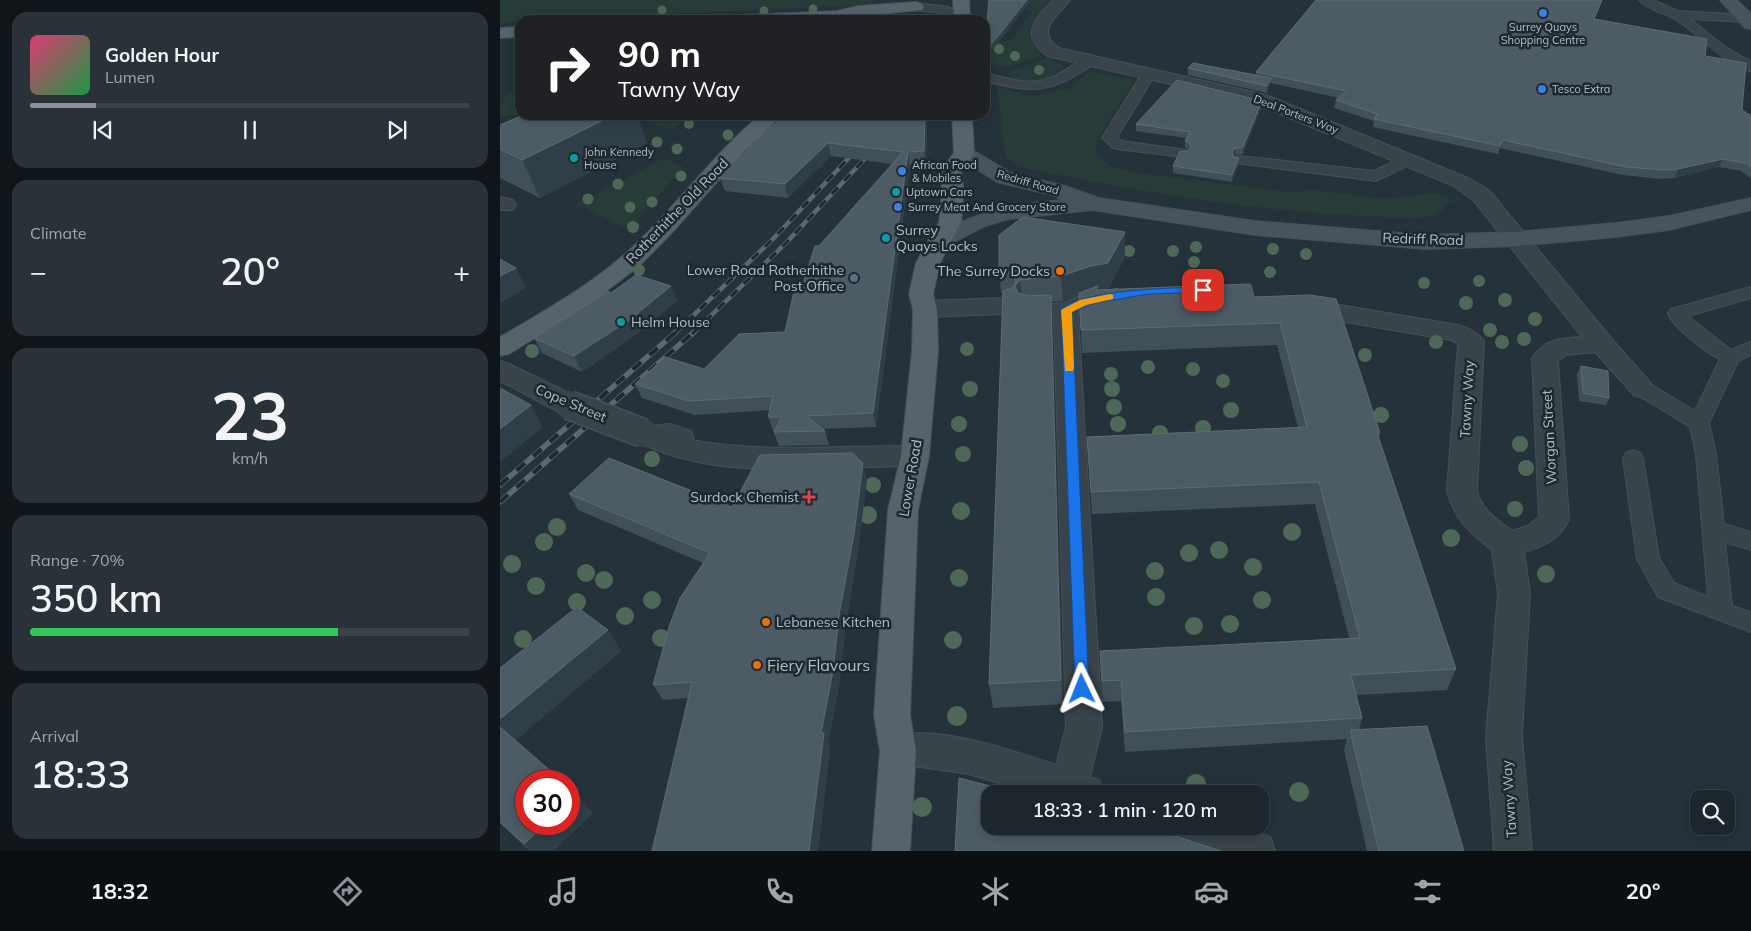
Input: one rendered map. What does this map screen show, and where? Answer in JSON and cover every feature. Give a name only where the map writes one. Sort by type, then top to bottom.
[{"type":"main road","points":[[958,15],[961,0]]},
{"type":"main road","points":[[1728,0],[1748,21]]},
{"type":"main road","points":[[841,15],[858,11],[921,4]]},
{"type":"main road","points":[[906,15],[921,4]]},
{"type":"main road","points":[[500,33],[515,32]]},
{"type":"main road","name":"Rotherhithe Old Road","points":[[500,348],[596,288],[623,268],[646,247],[749,135],[766,120]]},
{"type":"main road","points":[[962,120],[964,153]]},
{"type":"main road","name":"Redriff Road","points":[[964,153],[1004,178],[1058,190],[1095,204],[1255,228],[1426,242],[1515,239],[1669,223],[1751,204]]},
{"type":"main road","name":"Lower Road","points":[[891,851],[898,751],[892,715],[903,510],[915,456],[925,351],[925,309],[921,294],[928,263],[950,222],[953,192],[951,171],[964,153]]},
{"type":"main road","name":"Redriff Road","points":[[940,240],[988,218],[1010,212],[1095,204]]},
{"type":"street","name":"Deal Porters Way","points":[[1062,0],[1042,24],[1038,34],[1039,39],[1053,52],[1088,62],[1258,98],[1461,182],[1481,195],[1515,239]]},
{"type":"street","points":[[1515,239],[1600,343],[1642,389]]},
{"type":"street","points":[[1031,312],[1066,310],[1092,300],[1139,293]]},
{"type":"street","name":"Tawny Way","points":[[1282,304],[1458,334],[1471,341],[1462,491],[1466,506],[1483,526],[1507,544],[1514,593],[1504,737],[1513,851]]},
{"type":"street","points":[[925,309],[1005,306]]},
{"type":"street","points":[[1066,310],[1084,727],[1079,785]]},
{"type":"street","name":"Worgan Street","points":[[1507,544],[1530,540],[1544,532],[1554,520],[1545,358],[1559,347],[1600,343]]},
{"type":"street","name":"Cope Street","points":[[500,370],[569,405],[687,449],[770,458],[915,456]]},
{"type":"street","points":[[898,751],[919,751],[982,760],[1059,785]]},
{"type":"street","points":[[1209,835],[1256,851]]},
{"type":"lane","points":[[1645,0],[1664,11],[1677,15],[1748,21]]},
{"type":"lane","points":[[921,4],[950,15]]},
{"type":"lane","points":[[1677,15],[1720,49],[1751,67]]},
{"type":"lane","points":[[990,79],[1014,86],[1038,87],[1060,81],[1088,62]]},
{"type":"lane","points":[[1148,75],[1109,138],[1118,146],[1182,153]]},
{"type":"lane","points":[[1240,160],[1376,176],[1408,160]]},
{"type":"lane","points":[[1730,357],[1718,351],[1678,317],[1677,313],[1751,292]]},
{"type":"lane","points":[[1721,612],[1706,454],[1698,422],[1730,357],[1751,348]]},
{"type":"lane","points":[[1642,389],[1698,422]]},
{"type":"lane","points":[[1632,458],[1648,559],[1666,590],[1751,622]]},
{"type":"lane","points":[[1713,529],[1751,541]]},
{"type":"green space","points":[[500,0],[874,0],[873,4],[656,15],[515,15],[515,22],[500,23]]},
{"type":"green space","points":[[1032,0],[1051,0],[1035,20],[1030,32],[1035,47],[1042,55],[1013,65],[997,66],[990,60],[990,41],[1011,41],[1032,12],[1024,11]]},
{"type":"green space","points":[[1048,58],[1065,66],[1065,71],[1031,82],[1009,78],[1008,72]]},
{"type":"green space","points":[[1089,72],[1132,79],[1134,81],[1096,142],[1098,155],[1112,166],[1130,172],[1297,193],[1310,190],[1385,199],[1435,193],[1455,202],[1448,202],[1446,207],[1433,215],[1413,218],[1283,210],[1155,193],[1112,185],[1036,170],[1018,165],[1006,157],[997,86],[1013,92],[1041,95],[1057,90],[1068,90]]},
{"type":"green space","points":[[515,92],[515,115],[500,116],[500,106],[508,93]]},
{"type":"green space","points":[[644,120],[689,120],[669,130]]},
{"type":"green space","points":[[664,158],[684,167],[628,229],[577,204]]},
{"type":"building","points":[[989,0],[1027,0],[990,46],[990,15],[988,15]]},
{"type":"building","name":"Tesco Extra","points":[[1316,0],[1602,0],[1594,19],[1707,39],[1705,56],[1746,63],[1742,110],[1751,116],[1751,167],[1745,163],[1723,159],[1678,169],[1664,170],[1626,167],[1503,140],[1500,146],[1374,119],[1377,114],[1336,100],[1346,91],[1256,72]]},
{"type":"building","points":[[1193,63],[1271,78],[1267,86],[1188,68]]},
{"type":"building","points":[[1177,80],[1262,101],[1243,147],[1235,148],[1232,152],[1234,157],[1239,158],[1232,175],[1173,166],[1180,151],[1188,151],[1191,147],[1189,142],[1185,141],[1190,132],[1136,124]]},
{"type":"building","points":[[515,118],[515,120],[604,120],[522,160],[500,149],[500,125]]},
{"type":"building","points":[[780,120],[925,120],[924,151],[908,152],[873,413],[807,416],[825,431],[774,432],[782,417],[768,417],[773,396],[689,401],[635,384],[665,357],[704,369],[739,334],[785,332],[795,287],[802,287],[815,246],[819,246],[903,152],[828,143],[785,184],[720,178],[744,149]]},
{"type":"building","points":[[1023,217],[1125,232],[1108,263],[1091,266],[1061,276],[1020,280],[1015,286],[1018,293],[1028,296],[1051,295],[1061,680],[989,684],[1003,291],[1012,288],[1016,282],[1013,275],[1003,271],[1003,267],[999,267],[999,235]]},
{"type":"building","points":[[500,259],[516,268],[500,276]]},
{"type":"building","points":[[636,275],[671,286],[628,321],[574,356],[534,338],[608,291],[611,293]]},
{"type":"building","points":[[1251,285],[1254,297],[1310,295],[1336,299],[1380,433],[1377,433],[1456,669],[1351,675],[1362,718],[1125,732],[1121,680],[1102,681],[1100,651],[1360,638],[1319,482],[1091,492],[1087,437],[1307,427],[1280,323],[1081,330],[1079,293],[1098,286],[1096,290]]},
{"type":"building","points":[[1581,366],[1608,371],[1609,398],[1583,393]]},
{"type":"building","points":[[500,388],[531,405],[500,429]]},
{"type":"building","points":[[852,453],[863,463],[854,534],[839,615],[833,671],[821,733],[824,733],[809,851],[652,851],[692,682],[653,685],[669,627],[680,598],[710,553],[569,494],[609,458],[732,507],[760,455]]},
{"type":"building","points":[[577,607],[608,630],[500,719],[500,668]]},
{"type":"building","points":[[1427,726],[1464,851],[1379,851],[1350,730]]},
{"type":"building","points":[[500,727],[549,770],[515,770],[515,835],[533,835],[524,844],[500,822]]},
{"type":"building","points":[[959,778],[987,785],[981,785],[981,835],[1172,835],[1221,851],[955,851]]},
{"type":"railway","points":[[674,334],[774,238],[858,148]]},
{"type":"railway","points":[[692,334],[786,243],[874,149]]},
{"type":"railway","points":[[500,485],[676,332]]},
{"type":"railway","points":[[500,502],[694,332]]},
{"type":"slow traffic","points":[[1069,368],[1066,310],[1084,302],[1110,297]]},
{"type":"place","name":"Surrey Quays Shopping Centre","points":[[1543,13]]},
{"type":"place","name":"Tesco Extra","points":[[1542,89]]},
{"type":"place","name":"John Kennedy House","points":[[574,158]]},
{"type":"place","name":"African Food & Mobiles","points":[[902,171]]},
{"type":"place","name":"Uptown Cars","points":[[896,192]]},
{"type":"place","name":"Surrey Meat And Grocery Store","points":[[898,207]]},
{"type":"place","name":"Surrey Quays Locks","points":[[886,238]]},
{"type":"place","name":"The Surrey Docks","points":[[1060,271]]},
{"type":"place","name":"Lower Road Rotherhithe Post Office","points":[[854,278]]},
{"type":"place","name":"Helm House","points":[[621,322]]},
{"type":"place","name":"Surdock Chemist","points":[[809,497]]},
{"type":"place","name":"Lebanese Kitchen","points":[[766,622]]},
{"type":"place","name":"Fiery Flavours","points":[[757,665]]},
{"type":"route","points":[[1082,689],[1066,310],[1092,300],[1148,291],[1203,290]]}]
